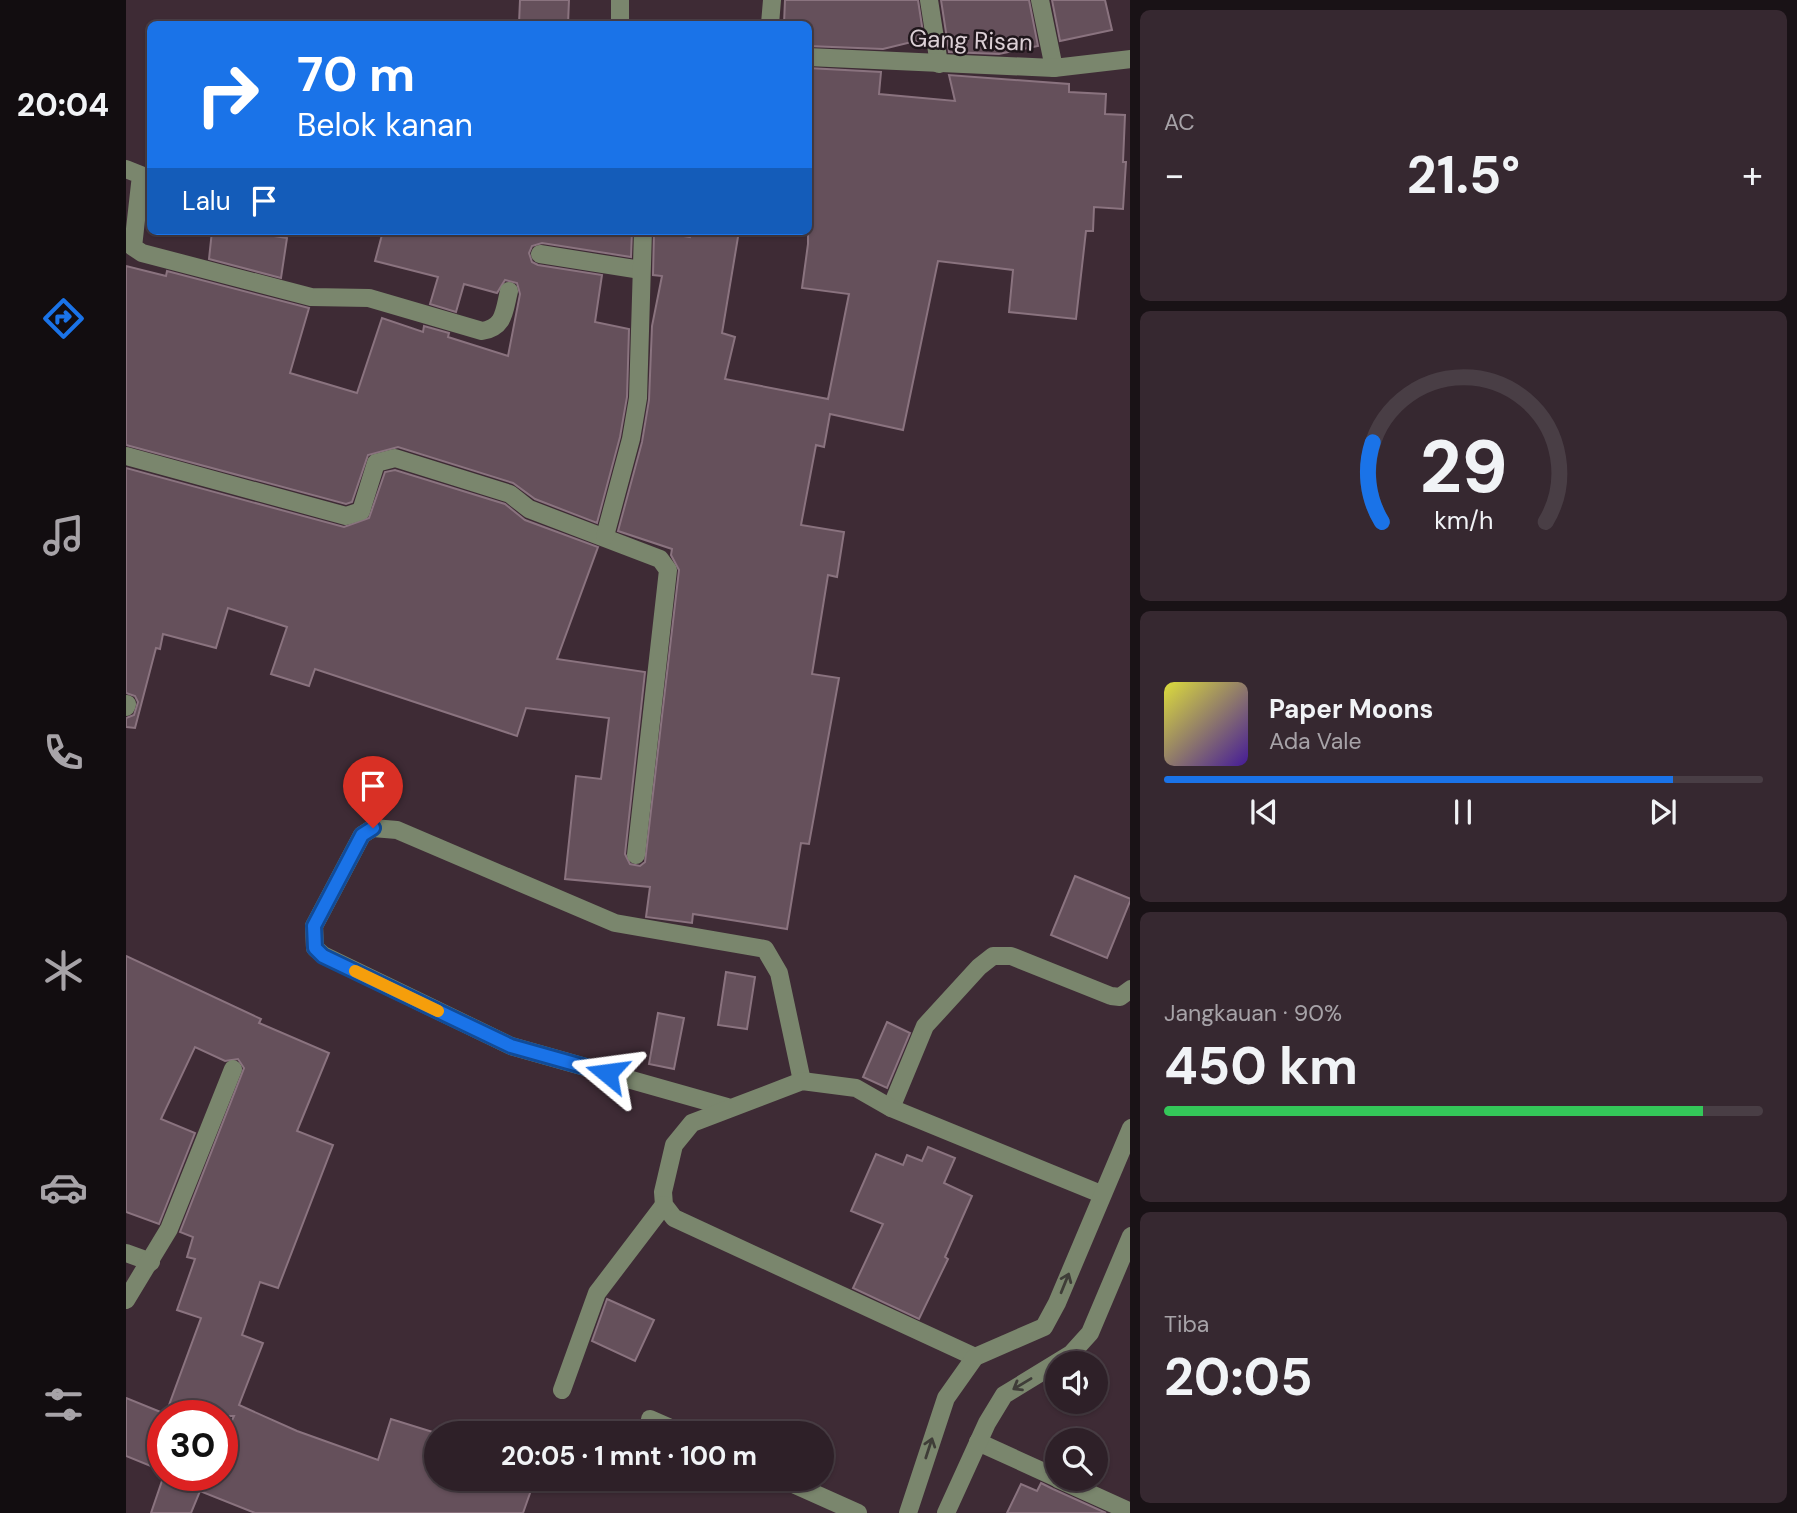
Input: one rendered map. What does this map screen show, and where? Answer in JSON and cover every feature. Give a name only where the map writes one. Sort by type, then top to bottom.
[{"type":"street","points":[[620,0],[620,21]]},
{"type":"street","points":[[770,21],[772,0]]},
{"type":"street","points":[[929,0],[939,64]]},
{"type":"street","points":[[1040,0],[1054,68]]},
{"type":"street","name":"Gang Risan","points":[[812,57],[1054,68],[1130,59]]},
{"type":"street","points":[[126,169],[141,176],[132,237],[133,247],[142,253],[311,297],[369,298],[482,331],[494,329],[502,323],[509,291]]},
{"type":"street","points":[[605,536],[631,439],[638,398],[643,235]]},
{"type":"street","points":[[540,254],[641,270]]},
{"type":"street","points":[[126,456],[346,516],[360,511],[376,463],[395,458],[510,494],[529,509],[660,559],[668,570],[636,855]]},
{"type":"street","points":[[727,1107],[511,1046],[323,956],[315,948],[314,926],[362,835],[373,828],[397,830],[615,923],[765,949],[779,973],[802,1081]]},
{"type":"street","points":[[891,1108],[925,1026],[979,967],[993,956],[1011,956],[1111,996],[1120,997],[1130,989]]},
{"type":"street","points":[[126,1300],[169,1229],[233,1069]]},
{"type":"street","points":[[975,1357],[689,1228],[674,1218],[664,1205],[663,1192],[674,1146],[692,1123],[727,1107],[802,1081],[856,1088],[891,1108],[1101,1194]]},
{"type":"street","points":[[908,1513],[946,1398],[975,1357],[1044,1327],[1057,1304],[1130,1128]]},
{"type":"street","points":[[562,1390],[597,1293],[664,1205]]},
{"type":"street","points":[[946,1513],[978,1442],[1004,1395],[1071,1354],[1090,1333],[1130,1236]]},
{"type":"street","points":[[126,1253],[151,1262]]},
{"type":"street","points":[[650,1419],[655,1421]]},
{"type":"street","points":[[978,1442],[1045,1473]]},
{"type":"street","points":[[809,1491],[858,1513]]},
{"type":"street","points":[[1084,1491],[1130,1512]]},
{"type":"building","points":[[520,0],[569,0],[568,21],[519,21]]},
{"type":"building","points":[[785,0],[918,0],[924,39],[883,49],[812,46],[812,21],[784,21]]},
{"type":"building","points":[[941,0],[1029,0],[1038,46],[999,54],[949,52]]},
{"type":"building","points":[[1052,0],[1105,0],[1112,30],[1060,41]]},
{"type":"building","points":[[812,68],[881,72],[879,94],[955,101],[949,75],[1069,84],[1069,92],[1106,94],[1105,114],[1125,115],[1123,209],[1094,207],[1093,231],[1086,231],[1076,319],[1009,312],[1013,270],[938,261],[903,430],[830,414],[824,447],[816,445],[801,525],[844,532],[837,577],[828,575],[812,674],[839,678],[809,844],[801,843],[787,929],[693,914],[692,923],[646,917],[650,887],[565,879],[576,776],[601,779],[609,718],[526,708],[517,736],[315,669],[309,686],[271,674],[287,627],[228,608],[216,648],[163,634],[160,649],[156,648],[135,728],[126,727],[126,718],[134,715],[138,702],[135,696],[126,693],[126,468],[344,527],[369,518],[385,472],[395,470],[505,504],[525,520],[598,547],[557,659],[645,672],[625,854],[630,864],[640,866],[645,862],[679,570],[671,555],[672,549],[618,531],[642,442],[649,400],[652,326],[662,276],[653,275],[654,235],[738,235],[722,333],[735,337],[725,379],[828,399],[849,294],[802,288],[808,235],[812,235]]},
{"type":"building","points":[[212,235],[267,235],[287,238],[281,278],[209,259]]},
{"type":"building","points":[[382,235],[632,235],[631,257],[542,243],[532,246],[529,253],[532,262],[538,265],[602,275],[595,322],[629,329],[627,397],[620,437],[597,523],[535,499],[513,483],[398,447],[368,455],[352,502],[346,504],[126,445],[126,266],[166,276],[167,271],[309,308],[290,373],[357,393],[382,318],[423,332],[424,326],[449,333],[448,337],[508,356],[520,294],[517,283],[505,280],[497,293],[464,284],[456,312],[430,304],[438,277],[375,261]]},
{"type":"building","points":[[1075,876],[1130,899],[1107,958],[1051,935]]},
{"type":"building","points":[[126,956],[261,1019],[259,1023],[329,1053],[297,1131],[333,1145],[278,1288],[260,1282],[242,1335],[263,1343],[239,1405],[297,1431],[378,1460],[391,1419],[424,1429],[424,1491],[531,1491],[523,1513],[255,1513],[200,1491],[238,1491],[238,1400],[171,1400],[201,1318],[177,1310],[195,1259],[187,1257],[193,1237],[180,1232],[244,1068],[238,1059],[225,1061],[195,1047],[161,1119],[195,1133],[159,1224],[126,1212]]},
{"type":"building","points":[[726,972],[755,977],[747,1029],[718,1025]]},
{"type":"building","points":[[658,1013],[684,1018],[674,1069],[649,1064]]},
{"type":"building","points":[[887,1022],[910,1033],[887,1088],[863,1077]]},
{"type":"building","points":[[928,1147],[955,1158],[944,1183],[972,1196],[945,1257],[948,1259],[919,1319],[853,1288],[883,1224],[851,1211],[876,1154],[903,1165],[907,1155],[922,1161]]},
{"type":"building","points":[[607,1299],[654,1320],[635,1361],[592,1341]]},
{"type":"building","points":[[126,1398],[147,1407],[147,1465],[126,1456]]},
{"type":"building","points":[[1041,1483],[1045,1485],[1045,1491],[1058,1491],[1106,1513],[1007,1513],[1021,1484],[1037,1491]]},
{"type":"building","points":[[159,1491],[200,1491],[191,1513],[151,1513]]},
{"type":"slow traffic","points":[[355,971],[438,1011]]},
{"type":"route","points":[[373,828],[362,835],[314,926],[312,936],[315,948],[323,956],[511,1046],[607,1073]]}]
